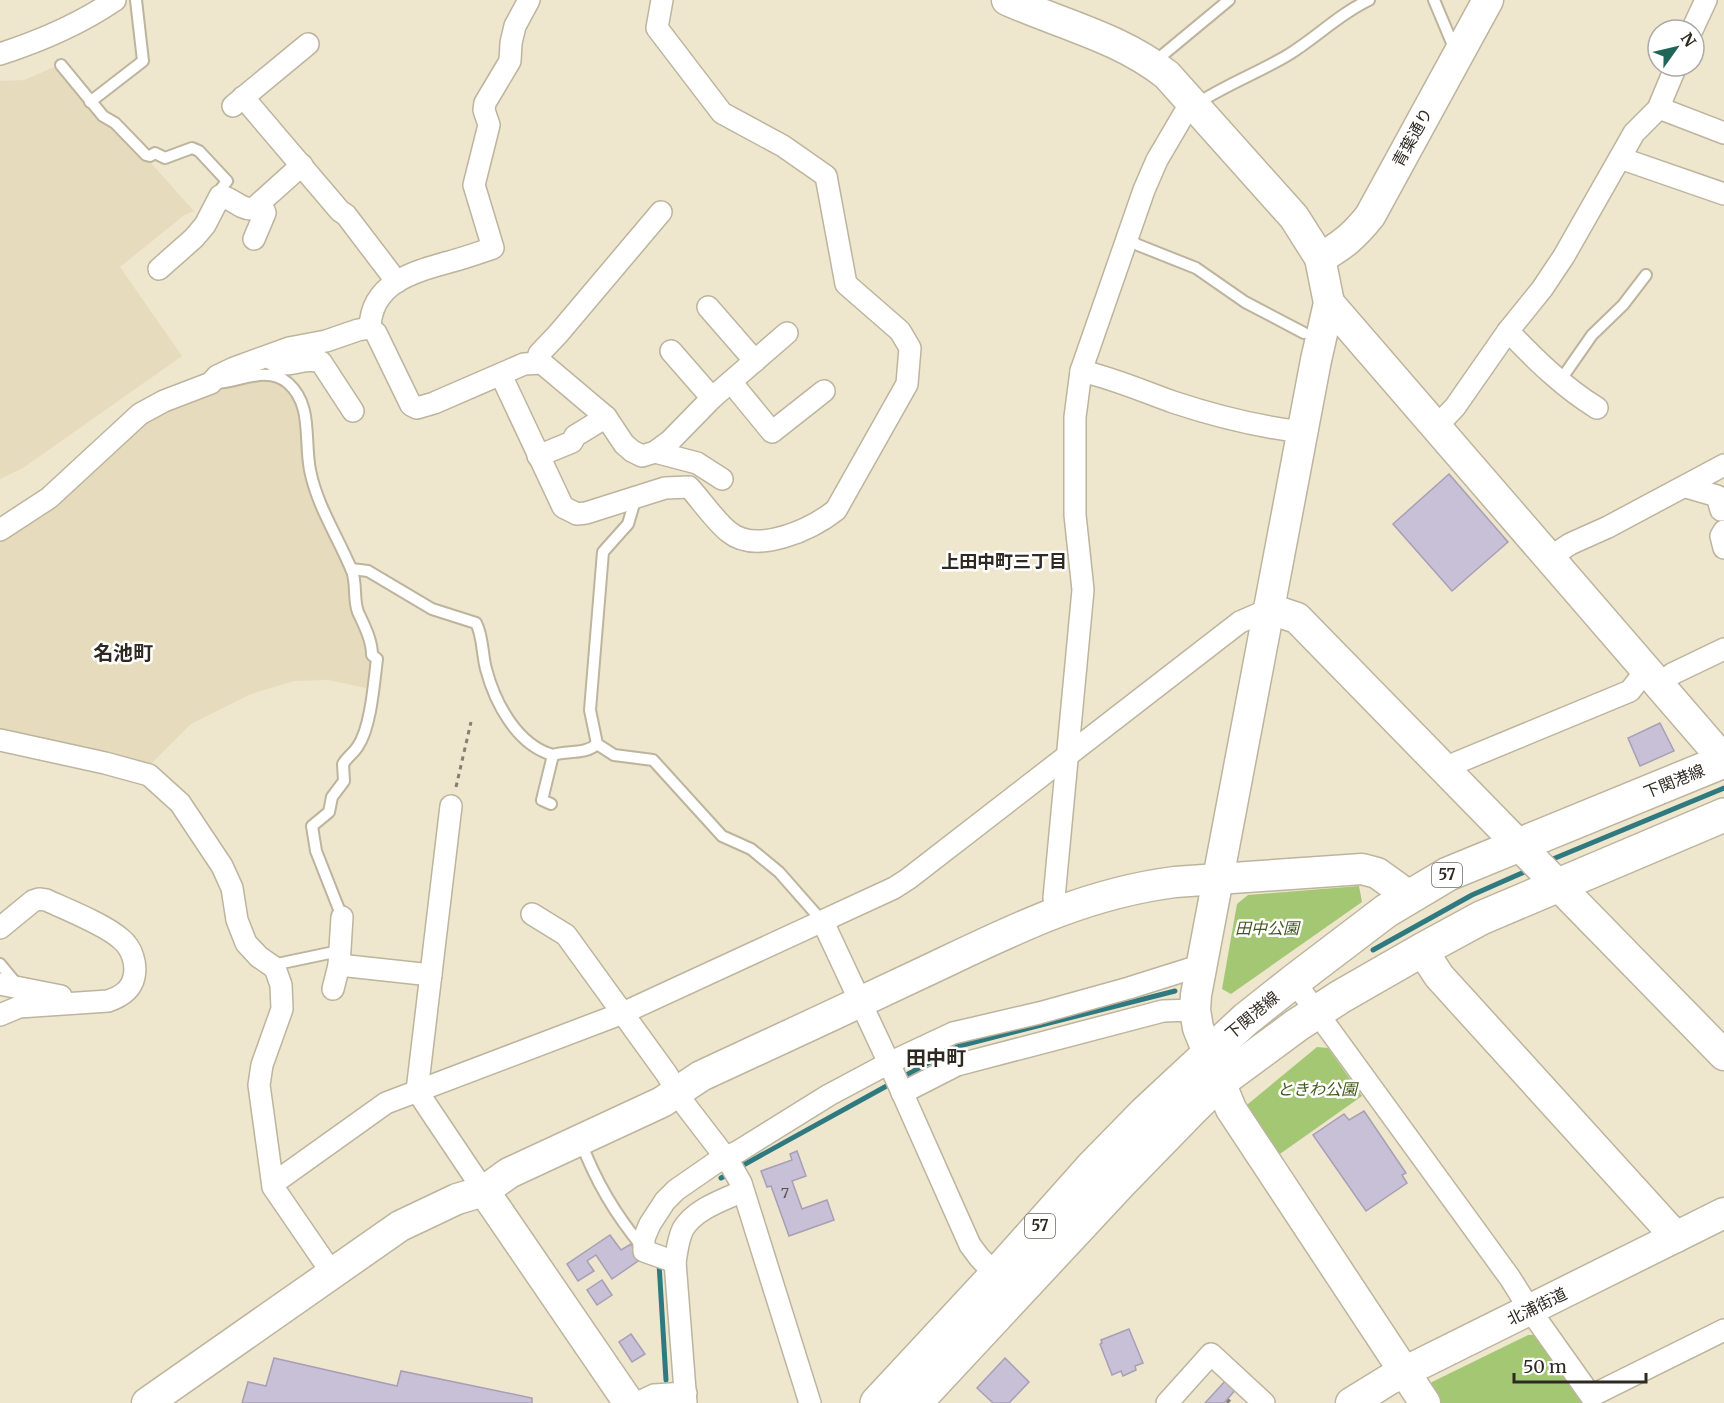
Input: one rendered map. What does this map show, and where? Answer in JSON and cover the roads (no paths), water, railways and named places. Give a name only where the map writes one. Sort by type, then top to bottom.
[{"type":"main road","name":"下関港線","points":[[1214,1067],[1246,1019],[1409,896],[1448,874],[1524,849],[1724,761]]},
{"type":"main road","name":"下関港線","points":[[915,1403],[1006,1286],[1094,1166],[1145,1113],[1176,1085],[1317,1012],[1422,950],[1554,881],[1724,815]]},
{"type":"main road","name":"下関港線","points":[[877,1403],[1006,1286]]},
{"type":"street","points":[[0,54],[53,34],[115,0]]},
{"type":"street","points":[[529,0],[515,26],[510,61],[485,103],[484,111],[489,125],[474,185],[493,248],[408,274],[384,293],[373,309],[370,328],[380,340],[411,405],[417,408],[434,404],[524,364],[542,363],[606,417],[618,437],[632,451],[642,456],[655,452],[670,441],[712,398],[787,333]]},
{"type":"street","points":[[501,375],[563,507],[577,514],[586,513],[665,488],[689,486],[729,533],[744,539],[763,541],[792,535],[824,520],[836,510],[907,384],[910,348],[900,331],[846,284],[826,176],[783,146],[722,113],[657,28],[662,0]]},
{"type":"street","name":"青葉通り","points":[[1320,258],[1349,240],[1370,216],[1488,0]]},
{"type":"street","points":[[1698,18],[1706,0]]},
{"type":"street","points":[[1015,2],[1113,42],[1153,63],[1167,75],[1294,217],[1320,258],[1329,303],[1316,360],[1217,880],[1195,1010],[1198,1028],[1232,1109],[1425,1403]]},
{"type":"street","points":[[308,44],[238,102],[302,165],[340,211],[346,215],[397,282]]},
{"type":"street","points":[[1435,428],[1455,407],[1508,331],[1559,264],[1634,133],[1659,108],[1671,78]]},
{"type":"street","points":[[1057,912],[1054,897],[1083,590],[1074,515],[1075,417],[1081,371],[1157,160],[1192,104]]},
{"type":"street","points":[[1659,108],[1724,133]]},
{"type":"street","points":[[1620,158],[1724,194]]},
{"type":"street","points":[[159,269],[205,225],[220,196],[249,209],[255,208],[302,165]]},
{"type":"street","points":[[254,239],[266,213],[261,203]]},
{"type":"street","points":[[537,363],[539,354],[661,212]]},
{"type":"street","points":[[1329,303],[1549,558],[1659,672],[1724,761]]},
{"type":"street","points":[[708,307],[755,361]]},
{"type":"street","points":[[0,530],[49,498],[140,414],[164,401],[211,383],[217,376],[289,348],[326,341],[370,328]]},
{"type":"street","points":[[1508,331],[1545,369],[1578,396],[1597,408]]},
{"type":"street","points":[[671,351],[712,398]]},
{"type":"street","points":[[269,356],[281,364],[307,360],[321,362],[353,411]]},
{"type":"street","points":[[1081,371],[1200,410],[1280,429],[1304,432]]},
{"type":"street","points":[[730,382],[772,432],[824,391]]},
{"type":"street","points":[[538,456],[572,441],[575,436],[606,417]]},
{"type":"street","points":[[655,452],[697,463],[722,479]]},
{"type":"street","points":[[1549,558],[1569,544],[1608,527],[1724,465]]},
{"type":"street","points":[[1686,487],[1718,496],[1723,521],[1721,537],[1724,548]]},
{"type":"street","points":[[274,1183],[377,1108],[623,1013],[894,888],[1240,622],[1270,609],[1297,618],[1724,1055]]},
{"type":"street","points":[[1445,770],[1456,763],[1630,691],[1659,672],[1724,649]]},
{"type":"street","points":[[0,740],[149,775],[180,803],[222,866],[232,888],[237,920],[246,943],[259,957],[275,968],[281,986],[282,1009],[262,1065],[259,1085],[273,1187],[332,1273]]},
{"type":"street","points":[[451,806],[417,1091],[629,1403]]},
{"type":"street","points":[[147,1403],[400,1226],[457,1199],[484,1191],[509,1173],[678,1093],[701,1076],[1057,912],[1106,895],[1147,885],[1362,869],[1377,873],[1409,896]]},
{"type":"street","points":[[0,928],[25,907],[39,899],[56,904],[120,938],[134,958],[133,981],[130,988],[116,998],[19,1007],[0,1016]]},
{"type":"street","points":[[532,914],[566,935],[623,1013],[686,1106],[727,1160],[742,1187],[810,1403]]},
{"type":"street","points":[[333,988],[339,958],[342,917]]},
{"type":"street","points":[[823,922],[970,1245],[1006,1286]]},
{"type":"street","points":[[1422,950],[1439,976],[1676,1237]]},
{"type":"street","points":[[339,958],[431,975]]},
{"type":"street","points":[[675,1262],[644,1251],[647,1231],[665,1201],[690,1180],[727,1160],[829,1095],[953,1033],[1039,1013],[1202,965]]},
{"type":"street","points":[[1294,981],[1592,1395],[1724,1330]]},
{"type":"street","points":[[10,986],[91,1002]]},
{"type":"street","points":[[901,1091],[957,1065],[1163,1011],[1195,1010]]},
{"type":"street","points":[[637,1403],[654,1395],[686,1398],[675,1262],[682,1234],[692,1219],[742,1187]]},
{"type":"street","name":"北浦街道","points":[[1351,1403],[1390,1379],[1724,1213]]},
{"type":"street","points":[[1167,1403],[1211,1354],[1264,1403]]},
{"type":"lane","points":[[90,102],[143,61],[144,49],[136,0]]},
{"type":"lane","points":[[1153,63],[1229,0]]},
{"type":"lane","points":[[1192,104],[1288,55],[1331,23],[1369,0]]},
{"type":"lane","points":[[1434,0],[1457,55]]},
{"type":"lane","points":[[61,65],[103,116],[115,123],[146,155],[150,156],[155,153],[165,158],[192,148],[199,151],[227,181],[221,189],[220,196]]},
{"type":"lane","points":[[1128,238],[1138,246],[1196,268],[1245,302],[1304,333]]},
{"type":"lane","points":[[1560,381],[1592,335],[1623,304],[1646,275]]},
{"type":"lane","points":[[211,383],[227,382],[255,375],[282,379],[294,389],[305,414],[310,470],[329,526],[351,569],[357,610],[372,648],[372,655],[377,659],[361,740],[343,764],[344,781],[332,797],[330,812],[312,826],[316,851],[342,917]]},
{"type":"lane","points":[[636,496],[628,524],[603,552],[590,710],[597,744],[614,754],[652,760],[722,836],[751,849],[779,872],[823,922]]},
{"type":"lane","points":[[351,569],[368,571],[432,609],[476,623],[486,669],[504,710],[528,744],[553,755],[575,753],[594,748],[597,744]]},
{"type":"lane","points":[[551,804],[542,800],[553,755]]},
{"type":"lane","points":[[275,968],[282,963],[339,958]]},
{"type":"lane","points":[[0,964],[10,986]]},
{"type":"lane","points":[[580,1140],[604,1195],[644,1251]]},
{"type":"waterway","points":[[1548,861],[1724,788]]},
{"type":"waterway","points":[[1373,950],[1472,895],[1529,870]]},
{"type":"waterway","points":[[901,1078],[959,1046],[1175,991]]},
{"type":"waterway","points":[[738,1168],[892,1083]]},
{"type":"waterway","points":[[721,1178],[730,1173]]},
{"type":"waterway","points":[[659,1263],[666,1380]]},
{"type":"district","name":"上田中町三丁目","points":[[1004,562]]},
{"type":"district","name":"名池町","points":[[123,653]]},
{"type":"district","name":"田中町","points":[[936,1058]]},
{"type":"park label","name":"田中公園","points":[[1267,928]]},
{"type":"park label","name":"ときわ公園","points":[[1317,1089]]}]
